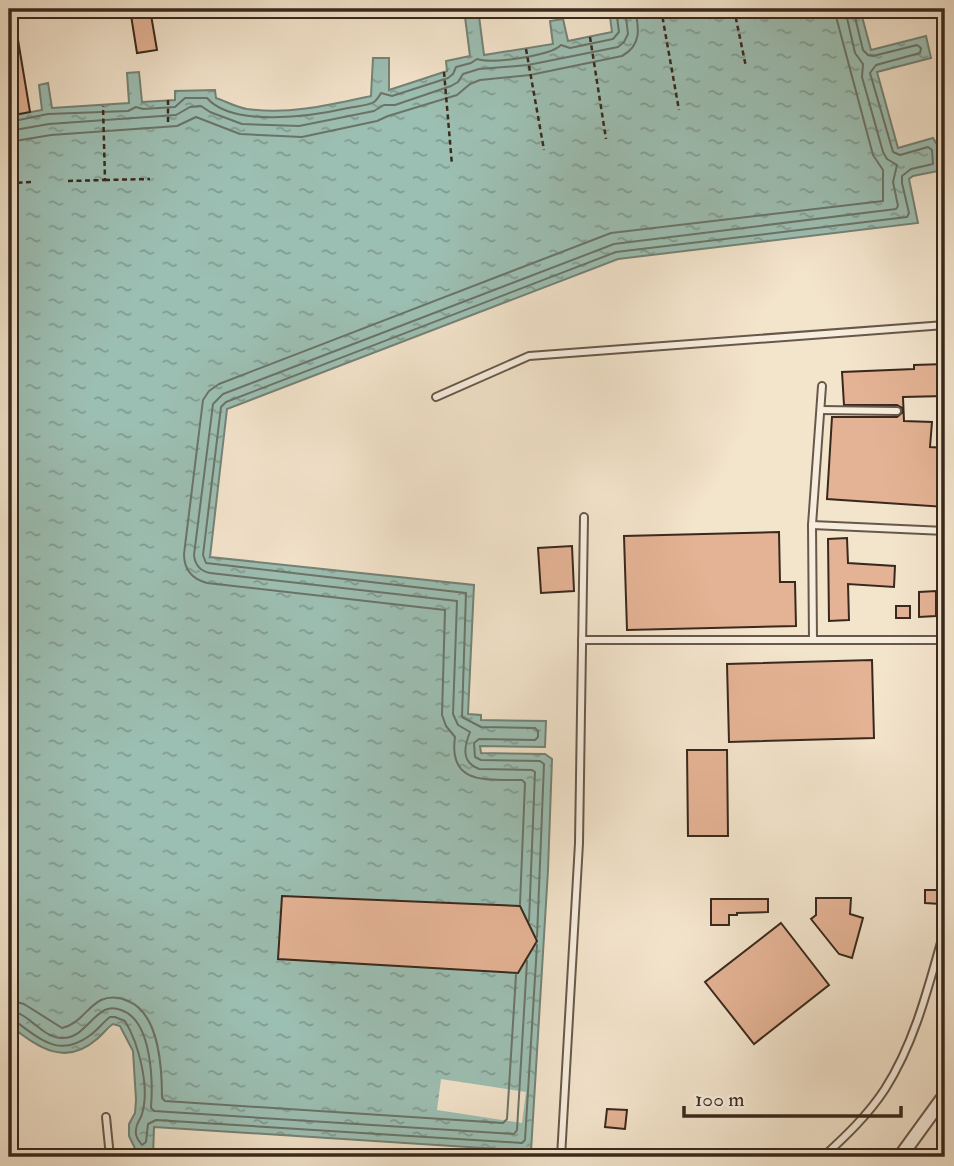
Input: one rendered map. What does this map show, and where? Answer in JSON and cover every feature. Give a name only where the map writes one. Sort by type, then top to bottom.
[{"type":"street","points":[[900,1157],[945,1095]]},
{"type":"lane","points":[[436,397],[529,356],[945,325]]},
{"type":"lane","points":[[813,640],[812,526],[822,386]]},
{"type":"lane","points":[[821,410],[897,411]]},
{"type":"lane","points":[[561,1157],[579,842],[584,517]]},
{"type":"lane","points":[[812,526],[945,531]]},
{"type":"lane","points":[[582,640],[945,640]]},
{"type":"lane","points":[[823,1157],[855,1128],[884,1091],[903,1056],[920,1017],[945,928]]},
{"type":"lane","points":[[106,1117],[110,1157]]},
{"type":"path","points":[[662,9],[679,110]]},
{"type":"path","points":[[734,9],[746,67]]},
{"type":"path","points":[[590,37],[606,139]]},
{"type":"path","points":[[526,49],[544,150]]},
{"type":"path","points":[[444,72],[452,165]]},
{"type":"path","points":[[168,100],[168,124]]},
{"type":"path","points":[[103,106],[105,180]]},
{"type":"path","points":[[68,181],[150,179]]},
{"type":"path","points":[[9,183],[33,182]]},
{"type":"water","points":[[609,9],[860,9],[871,50],[926,36],[931,58],[877,72],[898,148],[933,138],[938,146],[943,170],[909,179],[918,223],[618,259],[227,409],[210,557],[474,585],[468,714],[481,715],[481,720],[546,721],[545,747],[480,746],[481,753],[545,754],[552,759],[531,1151],[154,1127],[153,1157],[139,1157],[129,1136],[129,1124],[135,1113],[136,1100],[133,1051],[120,1026],[113,1024],[85,1048],[62,1053],[40,1046],[9,1025],[9,116],[42,110],[39,85],[48,83],[52,108],[129,103],[127,73],[139,72],[142,102],[175,100],[175,91],[215,90],[216,98],[247,109],[278,111],[325,106],[371,96],[373,58],[389,58],[389,90],[447,71],[446,61],[470,56],[465,17],[479,16],[484,55],[553,44],[550,21],[563,19],[568,41],[612,32]]},
{"type":"pier","points":[[441,1079],[526,1092],[522,1123],[437,1110]]},
{"type":"building","points":[[130,9],[150,9],[157,50],[137,53]]},
{"type":"building","points":[[9,22],[15,22],[30,112],[9,116]]},
{"type":"building","points":[[945,364],[945,396],[903,397],[904,421],[932,422],[930,447],[945,448],[945,507],[827,499],[832,417],[897,417],[903,412],[897,405],[844,405],[842,372],[914,369],[914,365]]},
{"type":"building","points":[[779,532],[780,582],[795,582],[796,626],[627,630],[624,536]]},
{"type":"building","points":[[847,538],[848,563],[895,566],[894,587],[848,584],[849,620],[829,621],[828,539]]},
{"type":"building","points":[[572,546],[574,591],[541,593],[538,548]]},
{"type":"building","points":[[936,591],[936,616],[919,617],[919,592]]},
{"type":"building","points":[[896,606],[910,606],[910,618],[896,618]]},
{"type":"building","points":[[872,660],[874,738],[729,742],[727,664]]},
{"type":"building","points":[[687,750],[727,750],[728,836],[688,836]]},
{"type":"building","points":[[925,890],[940,890],[940,904],[925,903]]},
{"type":"building","points":[[282,896],[520,906],[537,941],[518,973],[278,959]]},
{"type":"building","points":[[816,898],[851,898],[850,914],[863,918],[852,958],[839,954],[811,919],[816,915]]},
{"type":"building","points":[[711,899],[768,899],[768,912],[737,913],[729,915],[729,925],[711,925]]},
{"type":"building","points":[[781,923],[829,985],[754,1044],[705,982]]},
{"type":"building","points":[[607,1109],[627,1110],[625,1129],[605,1127]]}]
